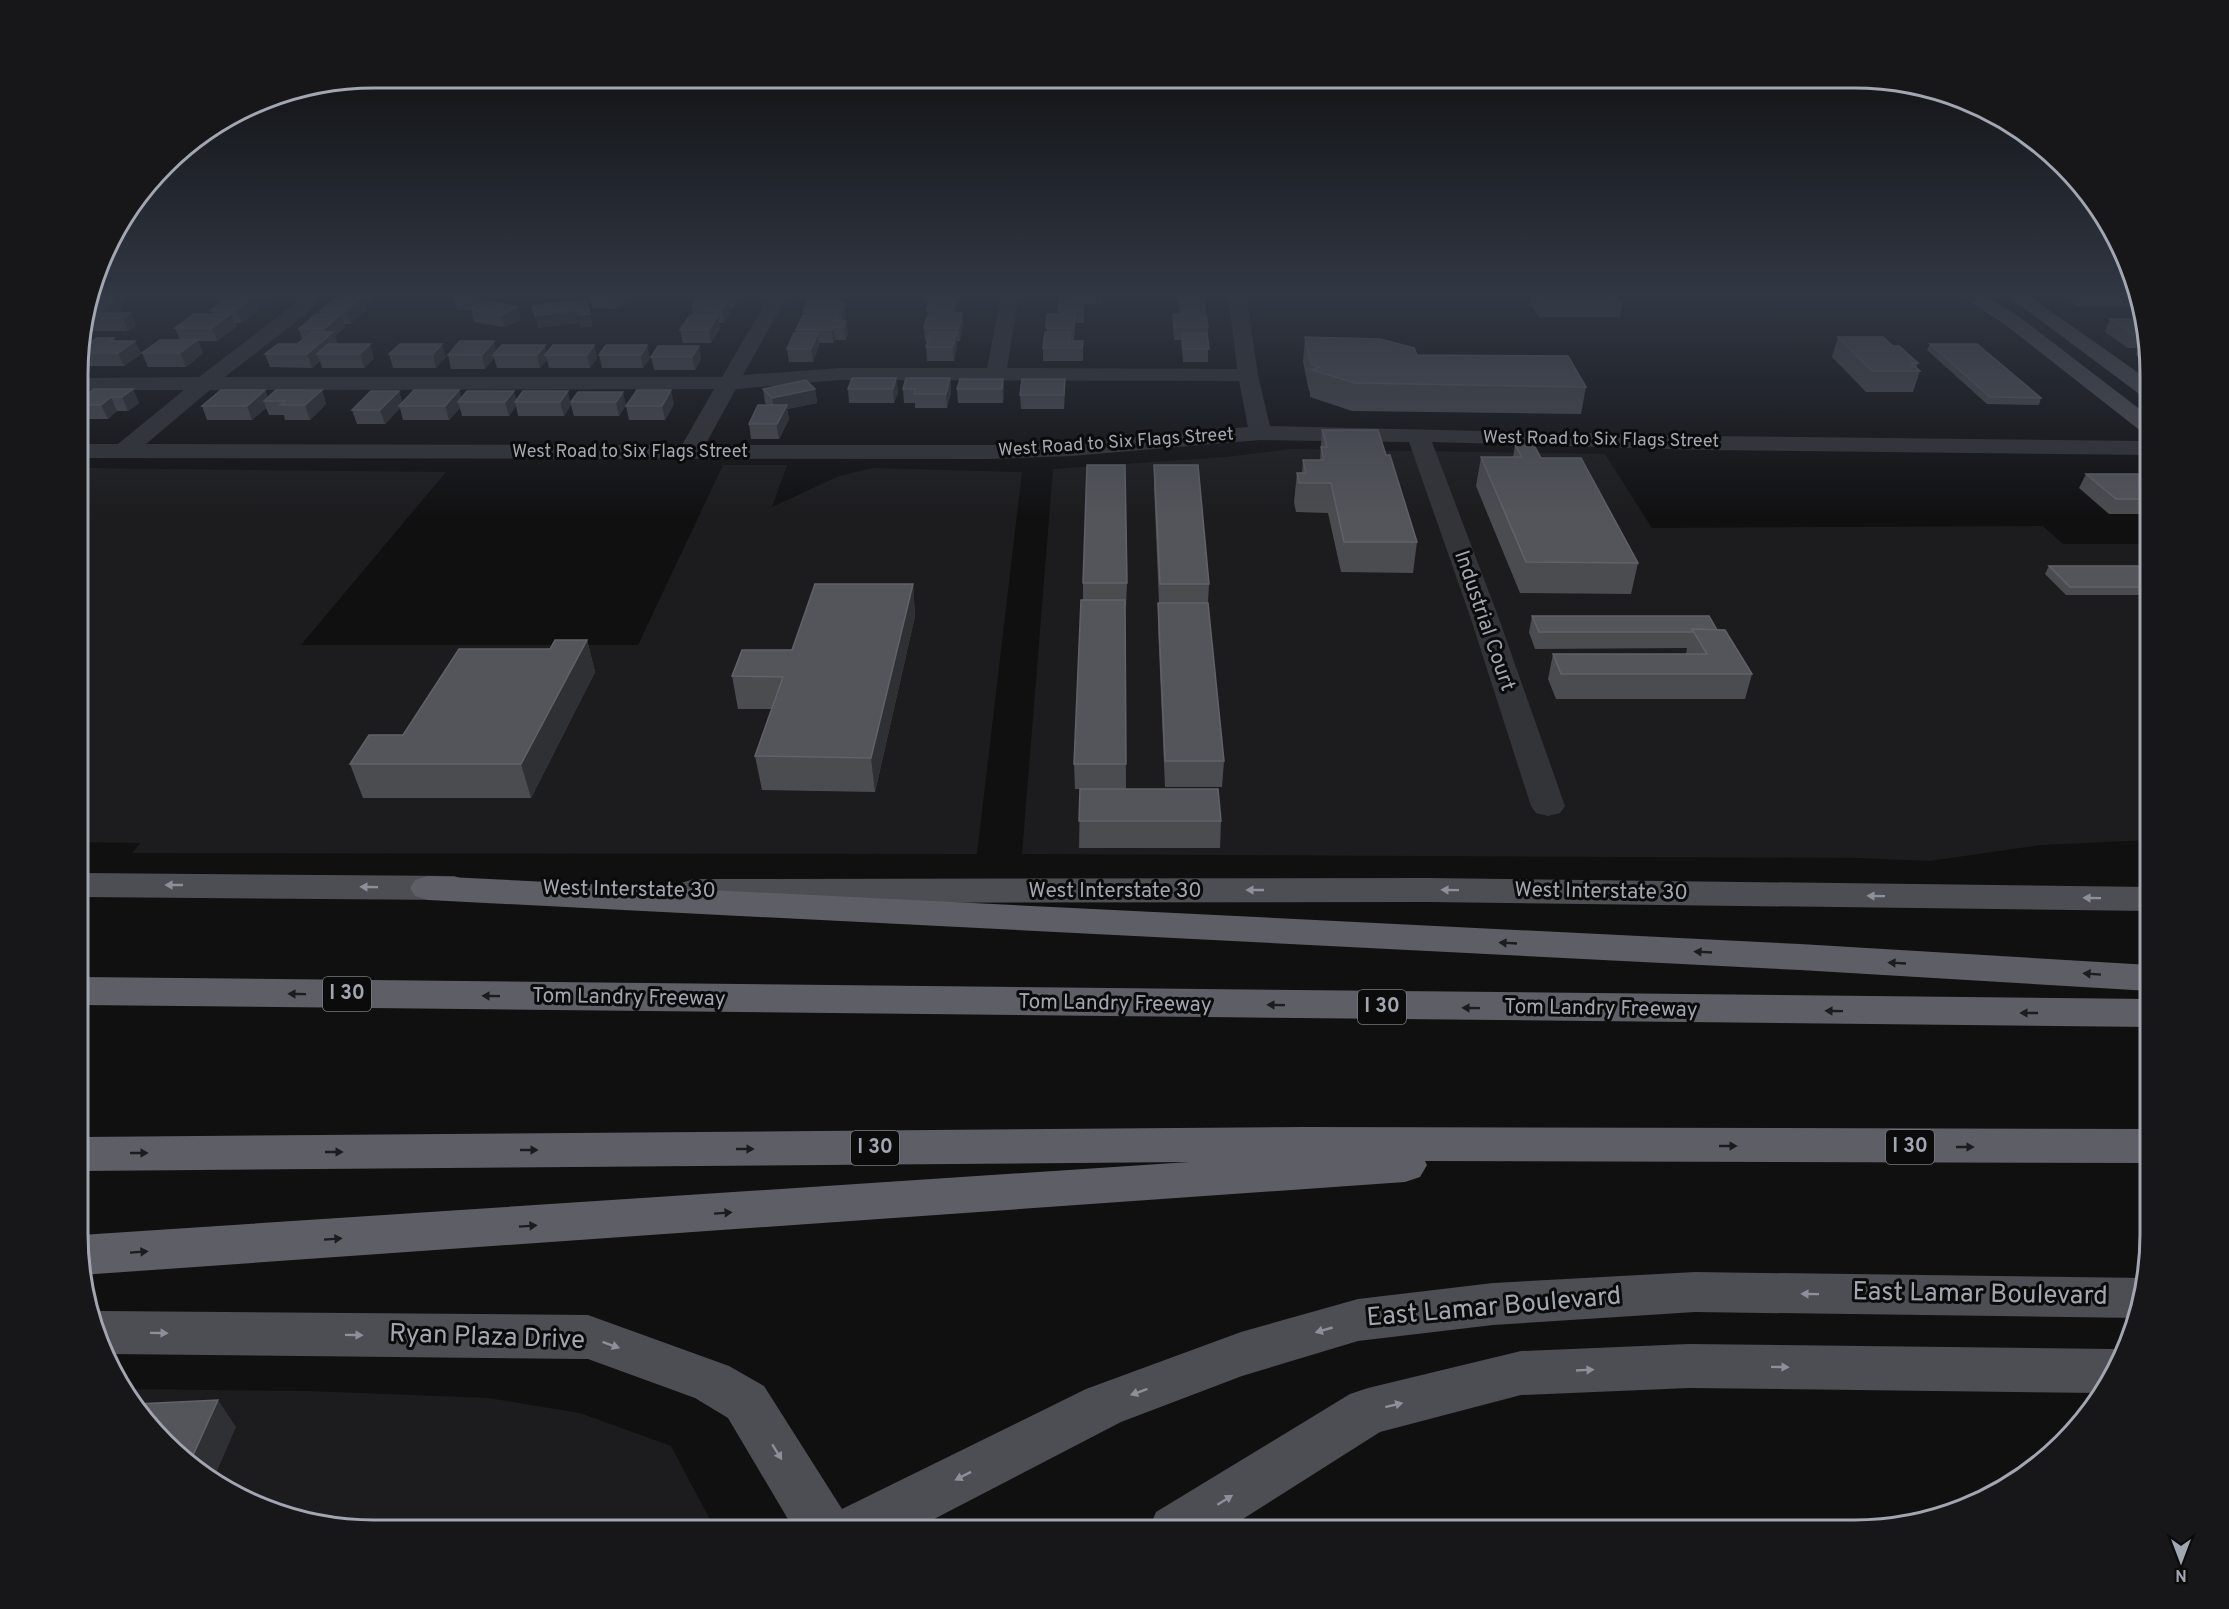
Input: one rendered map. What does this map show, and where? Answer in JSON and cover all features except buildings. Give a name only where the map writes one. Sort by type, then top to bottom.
[{"type":"highway","points":[[428,888],[1822,958],[2140,977]]},
{"type":"highway","name":"Tom Landry Freeway","points":[[88,991],[2140,1013]]},
{"type":"highway","name":"I 30","points":[[88,1154],[1293,1144],[2140,1146]]},
{"type":"highway","points":[[89,1254],[1669,1146]]},
{"type":"main road","points":[[2074,368],[2140,419]]},
{"type":"main road","points":[[2119,368],[2140,384]]},
{"type":"main road","name":"West Interstate 30","points":[[88,885],[726,891],[1428,890],[2140,899]]},
{"type":"main road","name":"East Lamar Boulevard","points":[[877,1520],[1104,1405],[1241,1354],[1358,1320],[1493,1304],[1695,1292],[2133,1297]]},
{"type":"main road","name":"Ryan Plaza Drive","points":[[106,1332],[588,1337],[712,1382],[746,1402],[818,1520]]},
{"type":"main road","points":[[1193,1520],[1368,1411],[1521,1373],[1689,1366],[2105,1371]]},
{"type":"street","points":[[124,451],[224,368]]},
{"type":"street","points":[[689,452],[737,368]]},
{"type":"street","points":[[996,374],[997,368]]},
{"type":"street","points":[[1247,368],[1260,433]]},
{"type":"street","points":[[88,384],[728,383],[831,374],[1248,375]]},
{"type":"street","name":"West Road to Six Flags Street","points":[[88,451],[989,452],[1072,449],[1260,433],[1705,443],[2140,448]]},
{"type":"street","name":"Industrial Court","points":[[1418,436],[1484,616],[1548,806]]},
{"type":"shaded area","points":[[1292,449],[1605,454],[1652,528],[2043,526],[2063,544],[2140,544],[2140,840],[2041,845],[1930,861],[1858,858],[1022,854],[1053,469],[1225,457]]},
{"type":"shaded area","points":[[723,465],[787,465],[772,507],[839,476],[873,468],[1022,472],[977,854],[132,853],[140,843],[88,842],[88,468],[446,472],[301,645],[638,645]]},
{"type":"shaded area","points":[[135,1389],[309,1391],[488,1398],[580,1413],[671,1446],[710,1520],[356,1520],[301,1511],[265,1499],[232,1482],[201,1461],[172,1437]]}]
